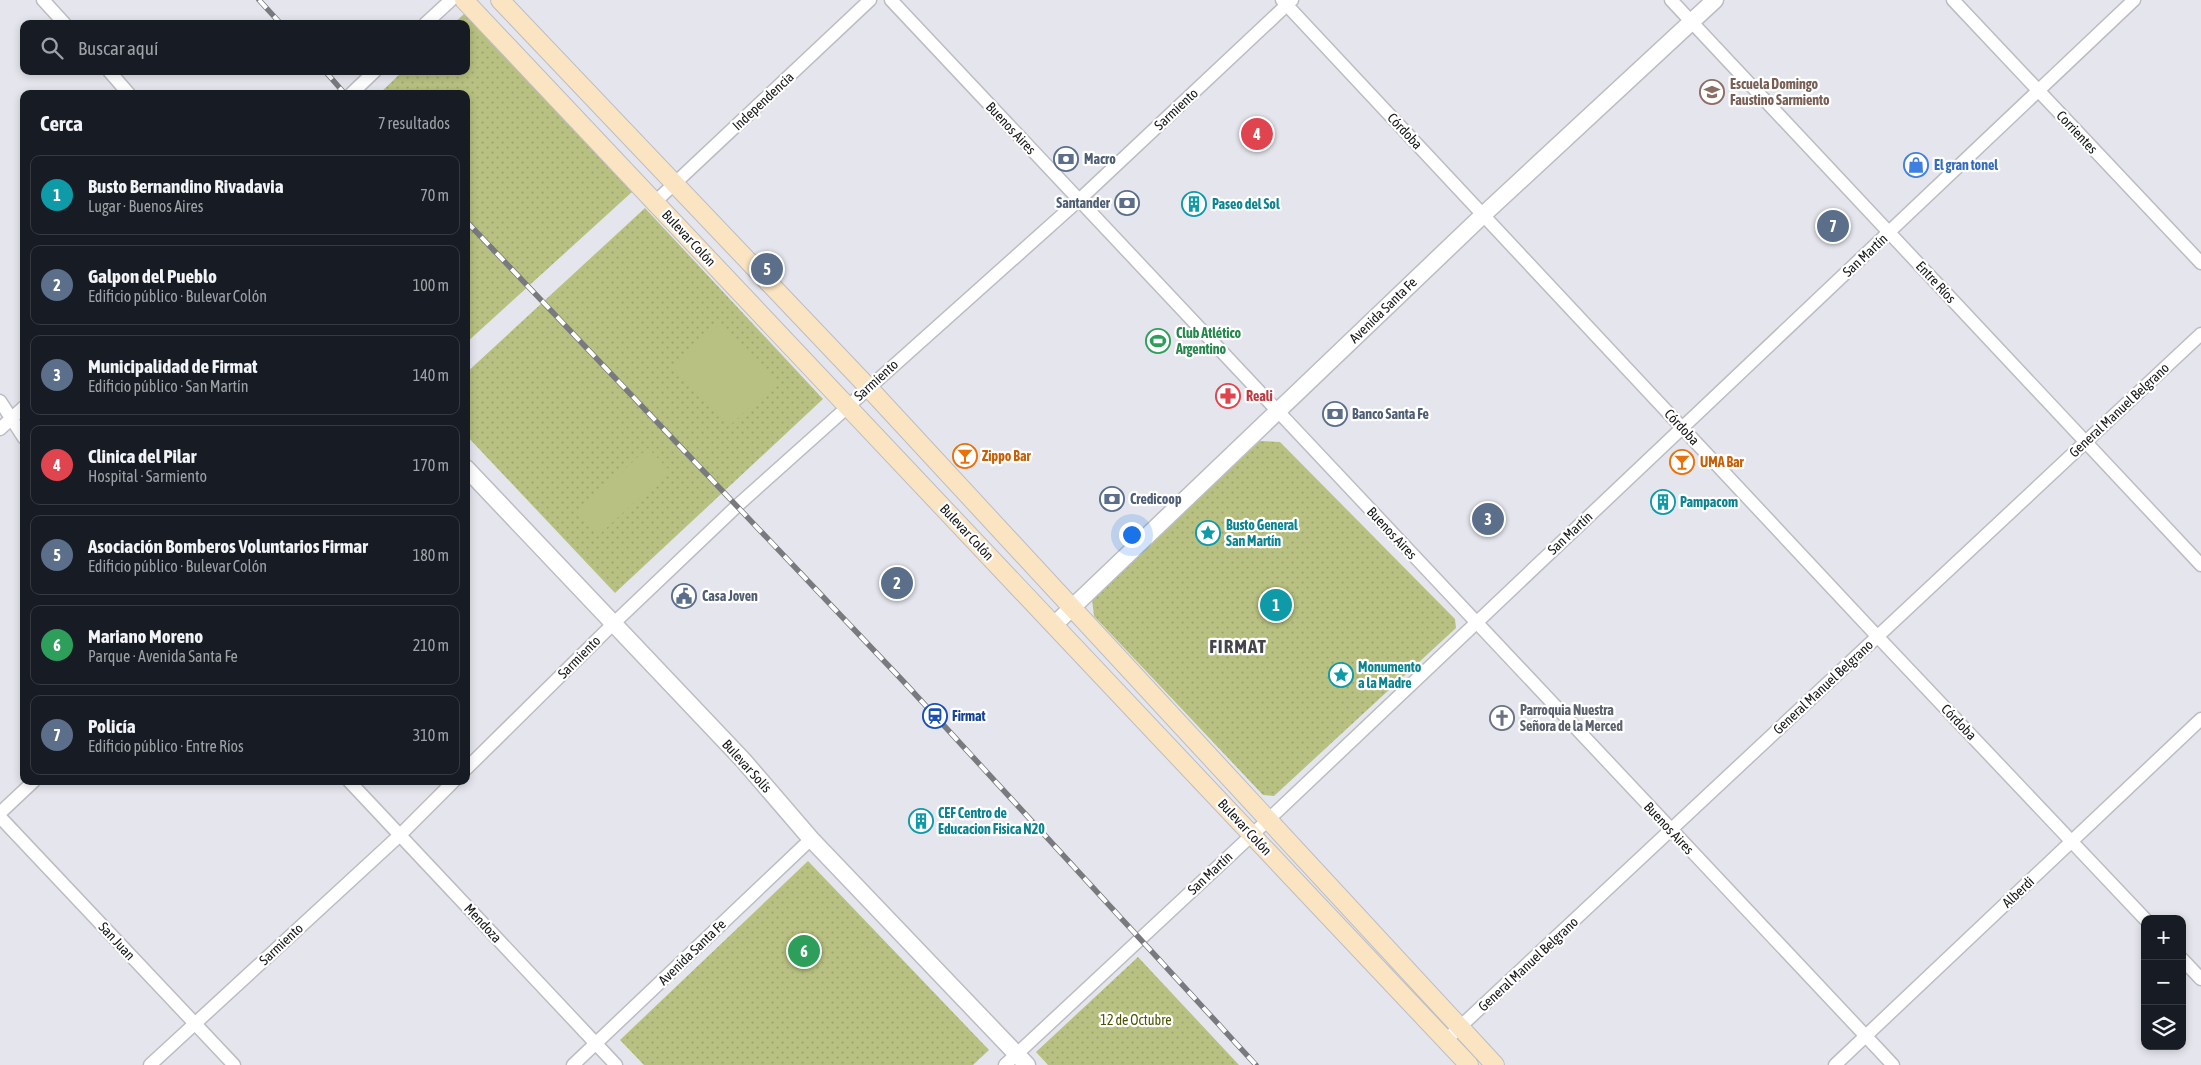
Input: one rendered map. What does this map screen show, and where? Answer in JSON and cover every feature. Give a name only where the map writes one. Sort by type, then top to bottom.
[{"type":"main road","name":"Bulevar Colón","points":[[464,0],[1055,624],[1469,1065]]},
{"type":"main road","name":"Bulevar Colón","points":[[500,0],[868,387],[1495,1065]]},
{"type":"street","points":[[43,0],[61,20]]},
{"type":"street","points":[[430,20],[451,0]]},
{"type":"street","name":"Independencia","points":[[655,202],[870,0]]},
{"type":"street","name":"Buenos Aires","points":[[891,0],[1893,1065]]},
{"type":"street","name":"Entre Ríos","points":[[1671,0],[2201,565]]},
{"type":"street","name":"Avenida Santa Fe","points":[[1055,624],[1483,215],[1714,0]]},
{"type":"street","name":"Corrientes","points":[[1953,0],[2201,264]]},
{"type":"street","name":"San Martín","points":[[1016,1061],[1252,834],[2134,0]]},
{"type":"street","name":"Sarmiento","points":[[470,765],[613,624],[738,505],[1079,200],[1287,2]]},
{"type":"street","name":"Córdoba","points":[[1287,2],[1682,428],[2141,915]]},
{"type":"street","points":[[113,75],[126,90]]},
{"type":"street","points":[[355,90],[371,75]]},
{"type":"street","name":"General Manuel Belgrano","points":[[1446,1040],[2201,334]]},
{"type":"street","points":[[0,401],[20,432]]},
{"type":"street","points":[[0,429],[20,410]]},
{"type":"street","name":"Bulevar Solís","points":[[470,472],[743,760],[811,839],[1016,1061]]},
{"type":"street","name":"Alberdi","points":[[1836,1065],[2201,719]]},
{"type":"street","points":[[0,815],[30,785]]},
{"type":"street","name":"Mendoza","points":[[354,785],[616,1065]]},
{"type":"street","name":"Sarmiento","points":[[150,1065],[400,835],[450,785]]},
{"type":"street","name":"San Juan","points":[[0,815],[234,1065]]},
{"type":"street","name":"Avenida Santa Fe","points":[[574,1065],[811,839]]},
{"type":"street","points":[[2183,960],[2201,979]]},
{"type":"green space","points":[[464,14],[470,20],[457,20]]},
{"type":"green space","points":[[470,20],[632,192],[470,339],[470,90],[383,90],[399,75],[470,75]]},
{"type":"green space","points":[[645,208],[823,399],[615,593],[470,439],[470,369]]},
{"type":"green space","points":[[719,325],[778,382],[730,425],[670,368]]},
{"type":"green space","points":[[1260,441],[1280,442],[1455,619],[1456,628],[1274,796],[1263,795],[1094,616],[1092,599]]},
{"type":"green space","points":[[648,448],[669,470],[598,536],[576,514]]},
{"type":"green space","points":[[808,861],[989,1050],[973,1065],[644,1065],[620,1040]]},
{"type":"green space","name":"12 de Octubre","points":[[1138,957],[1239,1065],[1048,1065],[1036,1052]]},
{"type":"railway","points":[[259,0],[277,20]]},
{"type":"railway","points":[[328,75],[342,90]]},
{"type":"railway","points":[[470,225],[903,681],[1256,1065]]},
{"type":"place","name":"Escuela Domingo Faustino Sarmiento","points":[[1712,92]]},
{"type":"place","name":"Clinica del Pilar","points":[[1257,134]]},
{"type":"place","name":"Macro","points":[[1066,159]]},
{"type":"place","name":"El gran tonel","points":[[1916,165]]},
{"type":"place","name":"Santander","points":[[1127,203]]},
{"type":"place","name":"Paseo del Sol","points":[[1194,204]]},
{"type":"place","name":"Policía","points":[[1833,226]]},
{"type":"place","name":"Asociación Bomberos Voluntarios Firmar","points":[[767,269]]},
{"type":"place","name":"Club Atlético Argentino","points":[[1158,341]]},
{"type":"place","name":"Reali","points":[[1228,396]]},
{"type":"place","name":"Banco Santa Fe","points":[[1335,414]]},
{"type":"place","name":"Zippo Bar","points":[[965,456]]},
{"type":"place","name":"UMA Bar","points":[[1682,462]]},
{"type":"place","name":"Credicoop","points":[[1112,499]]},
{"type":"place","name":"Pampacom","points":[[1663,502]]},
{"type":"place","name":"Municipalidad de Firmat","points":[[1488,519]]},
{"type":"place","name":"Busto General San Martín","points":[[1208,533]]},
{"type":"place","name":"Galpon del Pueblo","points":[[897,583]]},
{"type":"place","name":"Casa Joven","points":[[684,596]]},
{"type":"place","name":"Busto Bernandino Rivadavia","points":[[1276,605]]},
{"type":"place","name":"Monumento a la Madre","points":[[1341,675]]},
{"type":"place","name":"Firmat","points":[[935,716]]},
{"type":"place","name":"Parroquia Nuestra Señora de la Merced","points":[[1502,718]]},
{"type":"place","name":"CEF Centro de Educacion Fisica N20","points":[[921,821]]},
{"type":"place","name":"Mariano Moreno","points":[[804,951]]},
{"type":"district","name":"FIRMAT","points":[[1238,646]]}]
